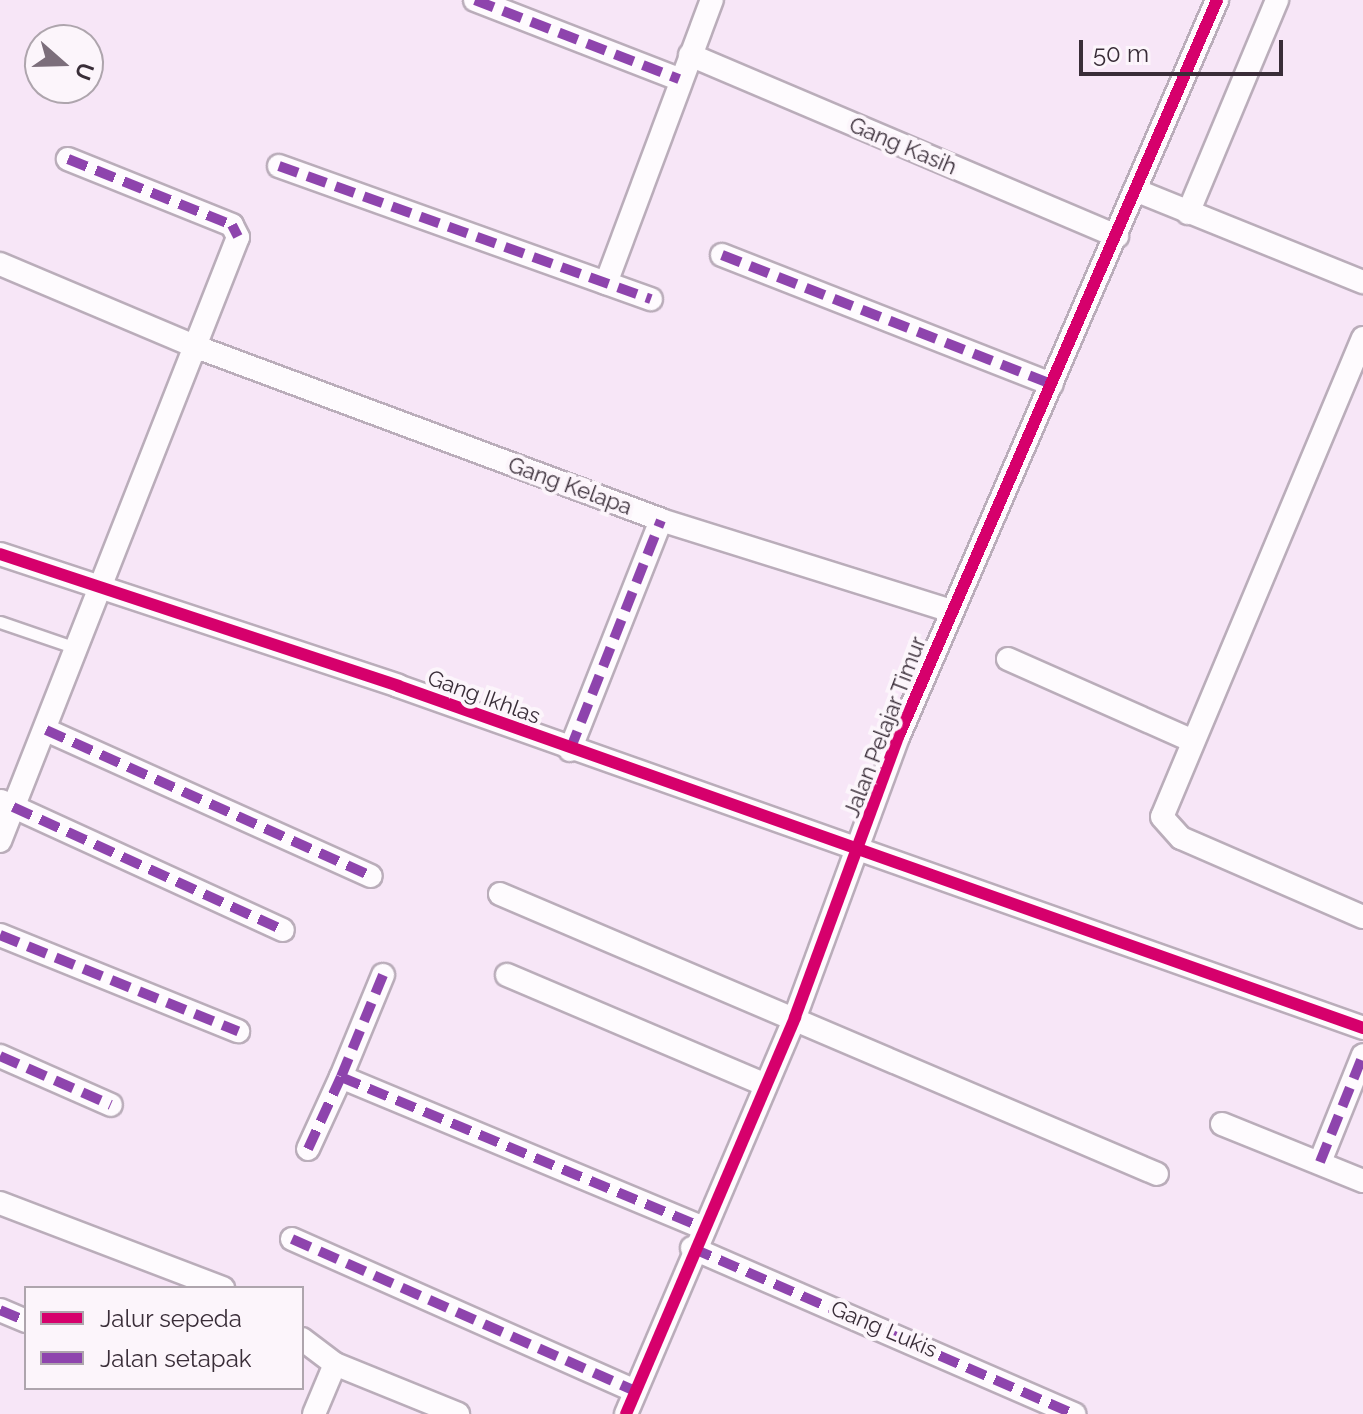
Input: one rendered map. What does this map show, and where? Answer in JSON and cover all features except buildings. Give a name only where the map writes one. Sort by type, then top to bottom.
[{"type":"street","points":[[475,0],[679,79]]},
{"type":"street","points":[[606,283],[679,79],[712,0]]},
{"type":"street","name":"Jalan Pelajar Timur","points":[[626,1414],[696,1238],[762,1083],[795,1017],[854,848],[952,611],[1217,0]]},
{"type":"street","points":[[1188,213],[1277,0]]},
{"type":"street","name":"Gang Kasih","points":[[690,55],[1117,236]]},
{"type":"street","points":[[0,841],[7,804],[46,730],[105,589],[237,230],[68,159]]},
{"type":"street","points":[[279,166],[651,299]]},
{"type":"street","points":[[1135,190],[1363,282]]},
{"type":"street","points":[[722,255],[1052,384]]},
{"type":"street","name":"Gang Kelapa","points":[[0,264],[194,346],[661,520],[952,611]]},
{"type":"street","points":[[1362,914],[1170,830],[1162,817],[1363,338]]},
{"type":"street","points":[[570,750],[661,520]]},
{"type":"street","name":"Gang Ikhlas","points":[[0,554],[854,848],[1363,1028]]},
{"type":"street","points":[[1008,659],[1193,741]]},
{"type":"street","points":[[46,730],[371,876]]},
{"type":"street","points":[[7,804],[283,930]]},
{"type":"street","points":[[500,894],[795,1017],[1157,1174]]},
{"type":"street","points":[[0,935],[238,1031]]},
{"type":"street","points":[[308,1149],[383,975]]},
{"type":"street","points":[[507,975],[762,1083]]},
{"type":"street","points":[[1320,1162],[1363,1055]]},
{"type":"street","points":[[0,1056],[111,1105]]},
{"type":"street","name":"Gang Lukis","points":[[341,1077],[1074,1414]]},
{"type":"street","points":[[1222,1124],[1363,1181]]},
{"type":"street","points":[[0,1203],[218,1286]]},
{"type":"street","points":[[292,1239],[635,1391]]},
{"type":"street","points":[[0,1310],[24,1320]]},
{"type":"street","points":[[304,1341],[335,1364],[458,1414]]},
{"type":"street","points":[[314,1414],[335,1364]]},
{"type":"lane","points":[[0,622],[80,649]]},
{"type":"marked path","points":[[475,0],[679,79]]},
{"type":"marked path","points":[[68,159],[232,225],[238,237]]},
{"type":"marked path","points":[[279,166],[651,299]]},
{"type":"marked path","points":[[722,255],[1052,384]]},
{"type":"marked path","points":[[570,750],[661,520]]},
{"type":"marked path","points":[[46,730],[371,876]]},
{"type":"marked path","points":[[13,807],[283,930]]},
{"type":"marked path","points":[[0,935],[238,1031]]},
{"type":"marked path","points":[[383,975],[341,1077],[701,1227]]},
{"type":"marked path","points":[[1320,1162],[1363,1055]]},
{"type":"marked path","points":[[0,1056],[111,1105]]},
{"type":"marked path","points":[[308,1149],[341,1077]]},
{"type":"marked path","points":[[292,1239],[635,1391]]},
{"type":"marked path","points":[[692,1248],[1074,1414]]},
{"type":"marked path","points":[[0,1310],[24,1320]]},
{"type":"cycle path","points":[[626,1414],[795,1017],[899,735],[1217,0]]},
{"type":"cycle path","points":[[0,554],[398,686],[1363,1028]]}]
